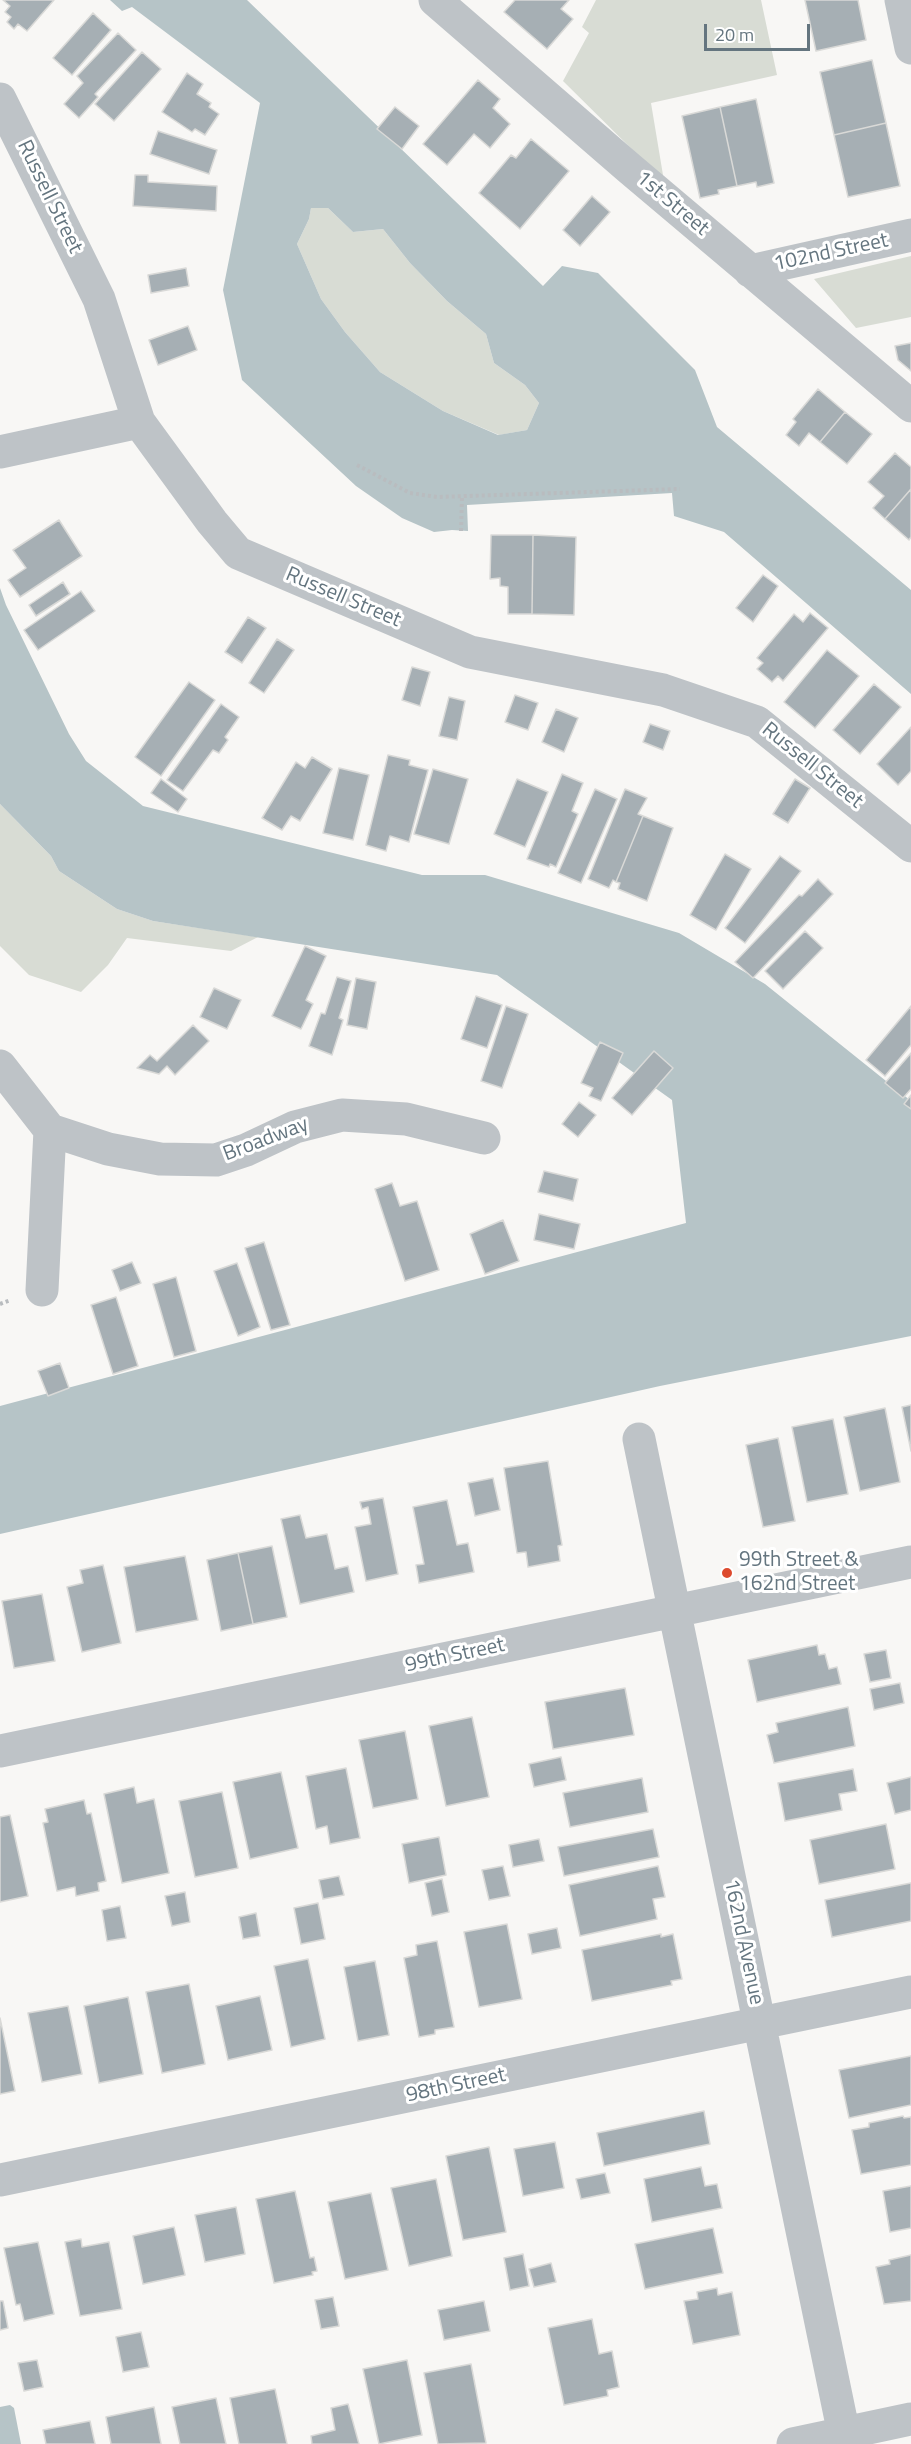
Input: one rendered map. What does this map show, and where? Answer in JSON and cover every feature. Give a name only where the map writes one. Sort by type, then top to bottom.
[{"type":"street","name":"1st Street","points":[[435,0],[911,406]]},
{"type":"street","points":[[901,0],[911,48]]},
{"type":"street","name":"Russell Street","points":[[0,99],[99,298],[139,422],[212,522],[238,553],[470,652],[663,690],[757,722],[911,846]]},
{"type":"street","name":"102nd Street","points":[[750,271],[911,235]]},
{"type":"street","points":[[0,452],[139,422]]},
{"type":"street","points":[[0,1066],[50,1130],[42,1290]]},
{"type":"street","name":"Broadway","points":[[50,1130],[108,1149],[160,1159],[216,1160],[246,1150],[295,1127],[342,1115],[406,1119],[484,1138]]},
{"type":"street","name":"162nd Avenue","points":[[639,1439],[845,2439]]},
{"type":"street","name":"99th Street","points":[[0,1751],[911,1562]]},
{"type":"street","name":"98th Street","points":[[0,2180],[911,1992]]},
{"type":"street","points":[[793,2444],[845,2439],[911,2419]]},
{"type":"path","points":[[357,465],[410,493],[437,497],[680,489]]},
{"type":"path","points":[[461,531],[462,496]]},
{"type":"shaded area","points":[[110,0],[247,0],[543,286],[562,266],[598,273],[695,370],[717,427],[911,590],[911,694],[724,532],[674,516],[672,493],[467,505],[468,531],[434,532],[402,518],[356,486],[242,380],[223,290],[260,103],[132,7],[122,11]],"holes":[[[311,208],[328,208],[353,232],[383,229],[410,263],[447,301],[486,334],[494,363],[525,385],[539,403],[527,430],[498,435],[443,411],[380,372],[345,332],[321,299],[297,244],[309,219]]]},
{"type":"shaded area","points":[[596,0],[761,0],[777,75],[651,103],[664,181],[563,81],[589,33],[582,27]]},
{"type":"shaded area","points":[[311,208],[328,208],[353,232],[383,229],[410,263],[447,301],[486,334],[494,363],[525,385],[539,403],[527,430],[499,435],[443,411],[380,372],[345,332],[321,299],[297,244],[309,219]]},
{"type":"shaded area","points":[[911,256],[911,317],[856,328],[814,279]]},
{"type":"shaded area","points":[[0,588],[6,605],[69,734],[86,761],[143,806],[422,875],[485,875],[679,933],[765,984],[911,1101],[911,1336],[660,1386],[0,1534],[0,1406],[686,1223],[672,1100],[497,975],[153,921],[117,909],[59,871],[51,856],[0,804]]},
{"type":"shaded area","points":[[0,804],[51,856],[59,871],[117,909],[153,921],[258,937],[231,951],[127,938],[108,965],[81,992],[29,975],[0,946]]},
{"type":"shaded area","points":[[10,2405],[14,2408],[21,2444],[0,2444],[0,2407]]},
{"type":"building","points":[[3,0],[54,0],[27,31],[18,24],[14,29],[7,22],[11,17],[5,12],[10,6]]},
{"type":"building","points":[[515,0],[569,0],[561,9],[573,19],[547,49],[504,12]]},
{"type":"building","points":[[805,0],[858,0],[866,40],[816,51]]},
{"type":"building","points":[[93,13],[111,30],[72,75],[53,58]]},
{"type":"building","points":[[118,33],[136,50],[95,94],[98,97],[79,118],[64,104],[83,83],[77,76]]},
{"type":"building","points":[[142,52],[161,69],[114,121],[95,104]]},
{"type":"building","points":[[872,60],[886,123],[834,135],[820,72]]},
{"type":"building","points":[[187,73],[203,84],[197,94],[211,103],[209,107],[219,114],[205,135],[195,129],[192,132],[162,112]]},
{"type":"building","points":[[478,80],[500,99],[493,108],[510,124],[490,148],[474,134],[447,165],[423,144]]},
{"type":"building","points":[[756,99],[774,183],[757,187],[756,182],[737,186],[720,107]]},
{"type":"building","points":[[395,107],[419,126],[402,149],[377,129]]},
{"type":"building","points":[[720,107],[737,186],[718,190],[719,194],[700,198],[682,116]]},
{"type":"building","points":[[886,123],[900,186],[848,197],[834,135]]},
{"type":"building","points":[[158,131],[217,150],[209,174],[150,154]]},
{"type":"building","points":[[531,139],[569,171],[520,229],[479,193],[511,155],[516,158]]},
{"type":"building","points":[[135,175],[148,175],[148,182],[217,186],[216,211],[133,206]]},
{"type":"building","points":[[592,196],[610,212],[580,246],[563,230]]},
{"type":"building","points":[[186,268],[189,286],[151,293],[148,275]]},
{"type":"building","points":[[188,326],[197,350],[158,365],[149,340]]},
{"type":"building","points":[[911,343],[911,371],[898,360],[895,346]]},
{"type":"building","points":[[818,389],[845,412],[820,442],[809,433],[799,446],[786,435],[796,422],[793,419]]},
{"type":"building","points":[[845,412],[872,434],[847,464],[820,442]]},
{"type":"building","points":[[895,453],[911,467],[911,489],[885,519],[873,508],[884,496],[868,482]]},
{"type":"building","points":[[911,489],[911,537],[909,540],[885,519]]},
{"type":"building","points":[[59,520],[82,556],[20,597],[8,580],[26,568],[13,550]]},
{"type":"building","points":[[491,535],[533,535],[532,614],[508,614],[508,587],[500,586],[500,578],[490,579]]},
{"type":"building","points":[[533,535],[576,537],[574,615],[532,614]]},
{"type":"building","points":[[763,575],[778,586],[753,622],[736,608]]},
{"type":"building","points":[[63,582],[70,594],[36,616],[29,605]]},
{"type":"building","points":[[81,591],[95,611],[38,650],[24,630]]},
{"type":"building","points":[[810,613],[828,628],[783,681],[778,676],[772,682],[757,669],[763,663],[757,658],[794,614],[803,622]]},
{"type":"building","points":[[248,617],[266,628],[242,663],[225,652]]},
{"type":"building","points":[[277,639],[294,650],[264,693],[249,683]]},
{"type":"building","points":[[827,650],[859,676],[815,728],[784,702]]},
{"type":"building","points":[[412,667],[430,672],[420,706],[402,700]]},
{"type":"building","points":[[189,682],[215,700],[161,776],[135,757]]},
{"type":"building","points":[[874,684],[901,707],[860,754],[833,730]]},
{"type":"building","points":[[515,695],[538,703],[528,730],[505,722]]},
{"type":"building","points":[[449,697],[465,701],[457,740],[439,736]]},
{"type":"building","points":[[221,704],[239,717],[225,737],[228,740],[219,753],[213,750],[183,791],[167,780]]},
{"type":"building","points":[[556,709],[578,718],[564,752],[542,742]]},
{"type":"building","points":[[650,724],[670,731],[663,750],[643,742]]},
{"type":"building","points":[[911,727],[911,771],[898,785],[877,764]]},
{"type":"building","points":[[388,755],[410,760],[409,765],[428,770],[409,842],[390,836],[386,851],[366,845]]},
{"type":"building","points":[[312,757],[332,769],[300,821],[291,816],[282,830],[262,818],[296,762],[305,768]]},
{"type":"building","points":[[339,768],[369,775],[353,840],[323,833]]},
{"type":"building","points":[[433,769],[468,779],[449,844],[414,834]]},
{"type":"building","points":[[562,774],[583,783],[572,811],[578,814],[556,867],[550,864],[549,867],[527,859]]},
{"type":"building","points":[[161,779],[187,799],[178,812],[151,793]]},
{"type":"building","points":[[517,779],[548,792],[525,847],[494,834]]},
{"type":"building","points":[[795,779],[810,788],[788,823],[773,814]]},
{"type":"building","points":[[595,789],[617,799],[581,883],[558,873]]},
{"type":"building","points":[[625,789],[647,798],[638,814],[643,816],[616,882],[613,880],[609,888],[588,879]]},
{"type":"building","points":[[643,816],[673,828],[647,901],[618,889],[620,883],[616,882]]},
{"type":"building","points":[[725,854],[751,869],[716,930],[690,915]]},
{"type":"building","points":[[780,856],[801,871],[745,943],[725,928]]},
{"type":"building","points":[[818,879],[833,894],[753,978],[735,962],[799,895],[802,896]]},
{"type":"building","points":[[805,931],[823,948],[783,989],[765,971]]},
{"type":"building","points":[[305,946],[326,956],[306,1000],[313,1004],[301,1029],[272,1016]]},
{"type":"building","points":[[337,977],[351,981],[339,1018],[343,1020],[332,1055],[309,1046],[321,1013],[325,1014]]},
{"type":"building","points":[[356,978],[376,982],[367,1029],[347,1025]]},
{"type":"building","points":[[214,988],[241,1000],[227,1029],[200,1017]]},
{"type":"building","points":[[476,996],[502,1005],[487,1048],[461,1039]]},
{"type":"building","points":[[506,1006],[528,1014],[502,1088],[481,1081]]},
{"type":"building","points":[[911,1006],[911,1045],[885,1076],[866,1060]]},
{"type":"building","points":[[193,1025],[209,1041],[175,1075],[167,1066],[159,1074],[137,1068],[150,1055],[157,1061]]},
{"type":"building","points":[[600,1042],[623,1053],[601,1101],[589,1096],[593,1088],[581,1083]]},
{"type":"building","points":[[654,1051],[673,1068],[632,1115],[612,1098]]},
{"type":"building","points":[[911,1053],[911,1089],[903,1098],[885,1083]]},
{"type":"building","points":[[911,1095],[911,1109],[904,1104]]},
{"type":"building","points":[[579,1102],[596,1115],[578,1137],[562,1124]]},
{"type":"building","points":[[544,1171],[578,1179],[573,1201],[538,1192]]},
{"type":"building","points":[[392,1183],[400,1206],[417,1201],[439,1270],[405,1281],[375,1189]]},
{"type":"building","points":[[539,1214],[580,1224],[574,1249],[534,1240]]},
{"type":"building","points":[[503,1220],[519,1261],[485,1274],[470,1234]]},
{"type":"building","points":[[264,1242],[290,1325],[271,1330],[245,1248]]},
{"type":"building","points":[[132,1262],[141,1283],[120,1291],[112,1270]]},
{"type":"building","points":[[237,1263],[260,1327],[238,1336],[214,1271]]},
{"type":"building","points":[[176,1277],[196,1351],[174,1357],[153,1284]]},
{"type":"building","points":[[116,1297],[138,1366],[113,1374],[91,1305]]},
{"type":"building","points":[[60,1363],[69,1388],[48,1396],[38,1371]]},
{"type":"building","points":[[911,1405],[911,1451],[902,1407]]},
{"type":"building","points":[[885,1408],[900,1482],[860,1491],[844,1417]]},
{"type":"building","points":[[833,1419],[848,1494],[807,1502],[792,1427]]},
{"type":"building","points":[[778,1438],[795,1521],[763,1527],[746,1445]]},
{"type":"building","points":[[548,1461],[562,1545],[558,1546],[560,1561],[528,1567],[526,1552],[517,1553],[504,1468]]},
{"type":"building","points":[[493,1478],[500,1510],[475,1516],[468,1483]]},
{"type":"building","points":[[383,1498],[398,1574],[366,1581],[355,1527],[371,1524],[368,1507],[362,1509],[360,1502]]},
{"type":"building","points":[[447,1500],[457,1545],[468,1543],[474,1572],[419,1583],[416,1565],[424,1564],[413,1507]]},
{"type":"building","points":[[300,1515],[306,1538],[327,1534],[335,1569],[348,1566],[354,1592],[300,1604],[281,1519]]},
{"type":"building","points":[[272,1546],[287,1617],[253,1624],[238,1553]]},
{"type":"building","points":[[238,1553],[253,1624],[221,1631],[207,1560]]},
{"type":"building","points":[[185,1556],[198,1620],[136,1632],[124,1567]]},
{"type":"building","points":[[103,1565],[121,1643],[82,1652],[67,1587],[83,1583],[80,1570]]},
{"type":"building","points":[[42,1594],[55,1661],[14,1668],[2,1601]]},
{"type":"building","points":[[817,1645],[819,1655],[825,1654],[829,1669],[837,1667],[841,1684],[757,1702],[748,1660]]},
{"type":"building","points":[[886,1650],[891,1678],[870,1682],[864,1654]]},
{"type":"building","points":[[900,1683],[904,1703],[874,1710],[870,1689]]},
{"type":"building","points":[[625,1688],[634,1735],[553,1749],[545,1702]]},
{"type":"building","points":[[848,1707],[855,1746],[774,1763],[767,1735],[778,1732],[776,1723]]},
{"type":"building","points":[[472,1717],[489,1797],[446,1806],[429,1726]]},
{"type":"building","points":[[405,1731],[418,1799],[373,1808],[359,1740]]},
{"type":"building","points":[[561,1757],[566,1780],[534,1787],[529,1764]]},
{"type":"building","points":[[346,1768],[360,1838],[330,1844],[327,1826],[316,1829],[306,1776]]},
{"type":"building","points":[[853,1769],[857,1791],[839,1794],[842,1810],[785,1821],[778,1783]]},
{"type":"building","points":[[281,1772],[298,1848],[250,1859],[233,1782]]},
{"type":"building","points":[[911,1777],[911,1810],[895,1814],[887,1783]]},
{"type":"building","points":[[642,1778],[648,1812],[570,1827],[563,1793]]},
{"type":"building","points":[[134,1787],[137,1803],[154,1799],[169,1873],[122,1883],[104,1794]]},
{"type":"building","points":[[222,1792],[238,1868],[195,1877],[179,1801]]},
{"type":"building","points":[[84,1800],[87,1814],[91,1813],[106,1881],[98,1883],[99,1891],[76,1896],[75,1887],[57,1891],[43,1823],[48,1822],[45,1809]]},
{"type":"building","points":[[10,1815],[28,1896],[0,1902],[0,1817]]},
{"type":"building","points":[[886,1824],[895,1869],[819,1884],[810,1840]]},
{"type":"building","points":[[653,1829],[659,1857],[564,1876],[558,1847]]},
{"type":"building","points":[[439,1837],[446,1875],[409,1883],[402,1844]]},
{"type":"building","points":[[539,1839],[544,1861],[513,1867],[509,1845]]},
{"type":"building","points":[[503,1866],[510,1896],[489,1900],[482,1870]]},
{"type":"building","points":[[658,1866],[665,1897],[653,1899],[657,1919],[580,1936],[569,1885]]},
{"type":"building","points":[[339,1876],[344,1895],[323,1899],[319,1880]]},
{"type":"building","points":[[442,1879],[449,1912],[432,1916],[425,1883]]},
{"type":"building","points":[[911,1883],[911,1921],[832,1937],[825,1900]]},
{"type":"building","points":[[185,1892],[190,1922],[172,1926],[165,1896]]},
{"type":"building","points":[[318,1903],[325,1939],[301,1944],[294,1908]]},
{"type":"building","points":[[120,1906],[126,1938],[107,1941],[102,1910]]},
{"type":"building","points":[[256,1913],[260,1936],[243,1939],[239,1917]]},
{"type":"building","points":[[507,1924],[522,1999],[479,2007],[464,1932]]},
{"type":"building","points":[[557,1928],[561,1948],[532,1954],[528,1934]]},
{"type":"building","points":[[661,1934],[661,1937],[673,1934],[682,1979],[671,1981],[672,1985],[592,2001],[582,1950]]},
{"type":"building","points":[[437,1941],[454,2027],[435,2030],[435,2034],[419,2037],[404,1958],[417,1955],[416,1945]]},
{"type":"building","points":[[308,1959],[325,2039],[291,2047],[274,1966]]},
{"type":"building","points":[[375,1961],[389,2035],[358,2041],[344,1967]]},
{"type":"building","points":[[189,1984],[205,2064],[162,2073],[146,1992]]},
{"type":"building","points":[[260,1996],[272,2050],[228,2060],[216,2006]]},
{"type":"building","points":[[128,1997],[143,2074],[99,2083],[84,2006]]},
{"type":"building","points":[[68,2006],[82,2074],[42,2082],[28,2013]]},
{"type":"building","points":[[0,2018],[15,2091],[0,2094]]},
{"type":"building","points":[[911,2056],[911,2105],[849,2118],[839,2070]]},
{"type":"building","points":[[704,2111],[710,2144],[604,2166],[597,2133]]},
{"type":"building","points":[[903,2116],[904,2118],[911,2117],[911,2165],[861,2174],[852,2130],[869,2127],[869,2123]]},
{"type":"building","points":[[555,2142],[564,2188],[523,2196],[514,2149]]},
{"type":"building","points":[[489,2147],[506,2232],[463,2240],[446,2156]]},
{"type":"building","points":[[701,2167],[705,2186],[717,2184],[722,2208],[652,2222],[644,2179]]},
{"type":"building","points":[[605,2173],[610,2193],[581,2199],[576,2179]]},
{"type":"building","points":[[436,2179],[452,2256],[409,2266],[391,2188]]},
{"type":"building","points":[[911,2186],[911,2228],[890,2232],[883,2191]]},
{"type":"building","points":[[295,2191],[310,2258],[314,2257],[317,2271],[312,2272],[313,2275],[274,2283],[256,2199]]},
{"type":"building","points":[[371,2193],[388,2270],[345,2279],[328,2202]]},
{"type":"building","points":[[236,2207],[245,2254],[205,2262],[195,2215]]},
{"type":"building","points":[[174,2227],[185,2275],[143,2284],[133,2236]]},
{"type":"building","points":[[713,2228],[723,2273],[645,2289],[635,2244]]},
{"type":"building","points":[[81,2239],[82,2247],[109,2242],[122,2309],[80,2316],[65,2242]]},
{"type":"building","points":[[38,2242],[54,2314],[24,2321],[20,2304],[16,2305],[4,2248]]},
{"type":"building","points":[[523,2254],[529,2286],[510,2290],[504,2258]]},
{"type":"building","points":[[911,2255],[911,2301],[884,2304],[876,2267],[890,2264],[889,2260]]},
{"type":"building","points":[[551,2263],[556,2282],[534,2287],[529,2269]]},
{"type":"building","points":[[717,2288],[718,2295],[732,2292],[740,2335],[693,2344],[684,2301],[698,2299],[697,2292]]},
{"type":"building","points":[[333,2297],[339,2326],[321,2329],[315,2300]]},
{"type":"building","points":[[0,2301],[3,2301],[8,2328],[0,2330]]},
{"type":"building","points":[[484,2301],[490,2331],[444,2340],[438,2310]]},
{"type":"building","points":[[592,2319],[599,2354],[612,2351],[619,2387],[607,2390],[608,2396],[564,2405],[548,2328]]},
{"type":"building","points":[[141,2332],[149,2367],[123,2372],[116,2337]]},
{"type":"building","points":[[37,2360],[43,2387],[24,2391],[18,2363]]},
{"type":"building","points":[[407,2360],[422,2435],[379,2444],[363,2369]]},
{"type":"building","points":[[471,2364],[486,2443],[438,2444],[424,2373]]},
{"type":"building","points":[[275,2389],[287,2444],[239,2444],[230,2398]]},
{"type":"building","points":[[216,2398],[226,2444],[180,2444],[172,2407]]},
{"type":"building","points":[[348,2404],[359,2444],[312,2444],[311,2436],[335,2430],[331,2408]]},
{"type":"building","points":[[154,2407],[161,2444],[111,2444],[106,2417]]},
{"type":"building","points":[[90,2421],[95,2444],[46,2444],[43,2430]]},
{"type":"place","name":"99th Street & 162nd Street","points":[[727,1573]]}]
